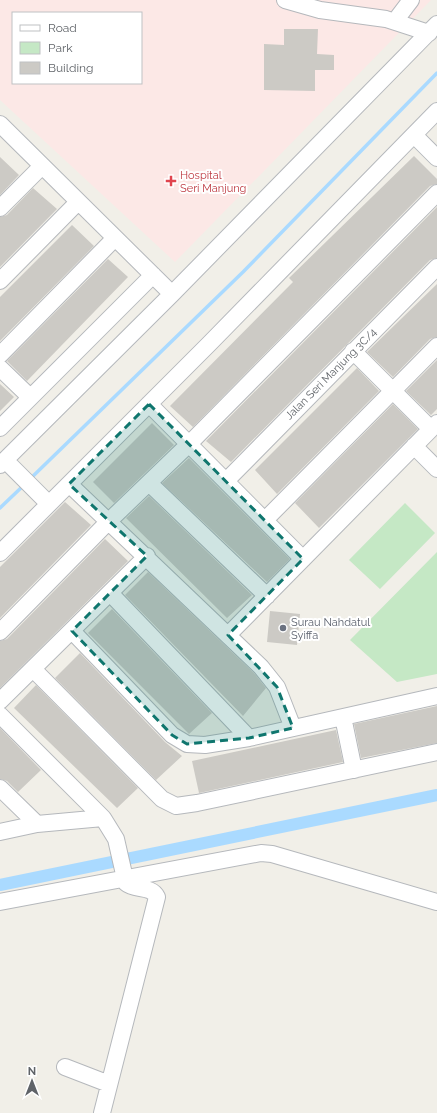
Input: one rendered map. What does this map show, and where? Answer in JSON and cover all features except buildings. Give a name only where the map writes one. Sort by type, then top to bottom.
[{"type":"street","points":[[285,0],[320,5],[433,28]]},
{"type":"street","points":[[395,21],[411,0]]},
{"type":"street","points":[[49,504],[7,465],[172,294],[433,28]]},
{"type":"street","points":[[0,553],[437,112]]},
{"type":"street","points":[[2,130],[42,166],[172,294]]},
{"type":"street","points":[[414,135],[437,158]]},
{"type":"street","points":[[0,208],[42,166]]},
{"type":"street","points":[[0,632],[109,521],[189,444],[437,192]]},
{"type":"street","points":[[0,281],[78,202]]},
{"type":"street","points":[[0,355],[115,238]]},
{"type":"street","name":"Jalan Seri Manjung 3C/4","points":[[226,481],[437,267]]},
{"type":"street","points":[[0,428],[152,275]]},
{"type":"street","points":[[265,520],[437,346]]},
{"type":"street","points":[[228,635],[434,426],[393,391],[353,351]]},
{"type":"street","points":[[0,368],[30,397]]},
{"type":"street","points":[[149,404],[303,559]]},
{"type":"street","points":[[414,446],[437,469]]},
{"type":"street","points":[[149,483],[267,596]]},
{"type":"street","points":[[69,484],[147,556],[261,667],[277,687],[293,728]]},
{"type":"street","points":[[0,701],[147,556]]},
{"type":"street","points":[[110,593],[249,738]]},
{"type":"street","points":[[72,631],[172,735],[187,744],[205,745],[249,738],[437,696]]},
{"type":"street","points":[[33,669],[162,799],[176,806],[437,752]]},
{"type":"street","points":[[0,715],[103,818],[116,840],[124,873],[130,886],[151,890],[157,897],[102,1113]]},
{"type":"street","points":[[343,717],[354,770]]},
{"type":"street","points":[[0,788],[37,824]]},
{"type":"street","points":[[0,832],[37,824],[103,818]]},
{"type":"street","points":[[0,902],[124,873],[262,853],[272,854],[437,902]]},
{"type":"street","points":[[64,1067],[109,1084]]},
{"type":"highlighted area","points":[[149,404],[303,559],[228,635],[277,687],[293,728],[249,738],[187,744],[172,735],[72,631],[147,556],[69,484]]},
{"type":"shaded area","name":"Hospital Seri Manjung","points":[[0,0],[431,0],[175,262],[0,100]]},
{"type":"green space","points":[[405,503],[435,533],[380,589],[349,560]]},
{"type":"green space","points":[[437,552],[437,674],[397,682],[350,640]]},
{"type":"waterway","points":[[30,479],[243,272],[437,73]]},
{"type":"waterway","points":[[0,508],[24,485]]},
{"type":"waterway","points":[[0,885],[437,795]]},
{"type":"place","name":"Hospital Seri Manjung","points":[[171,181]]},
{"type":"place","name":"Surau Nahdatul Syiffa","points":[[283,628]]}]
